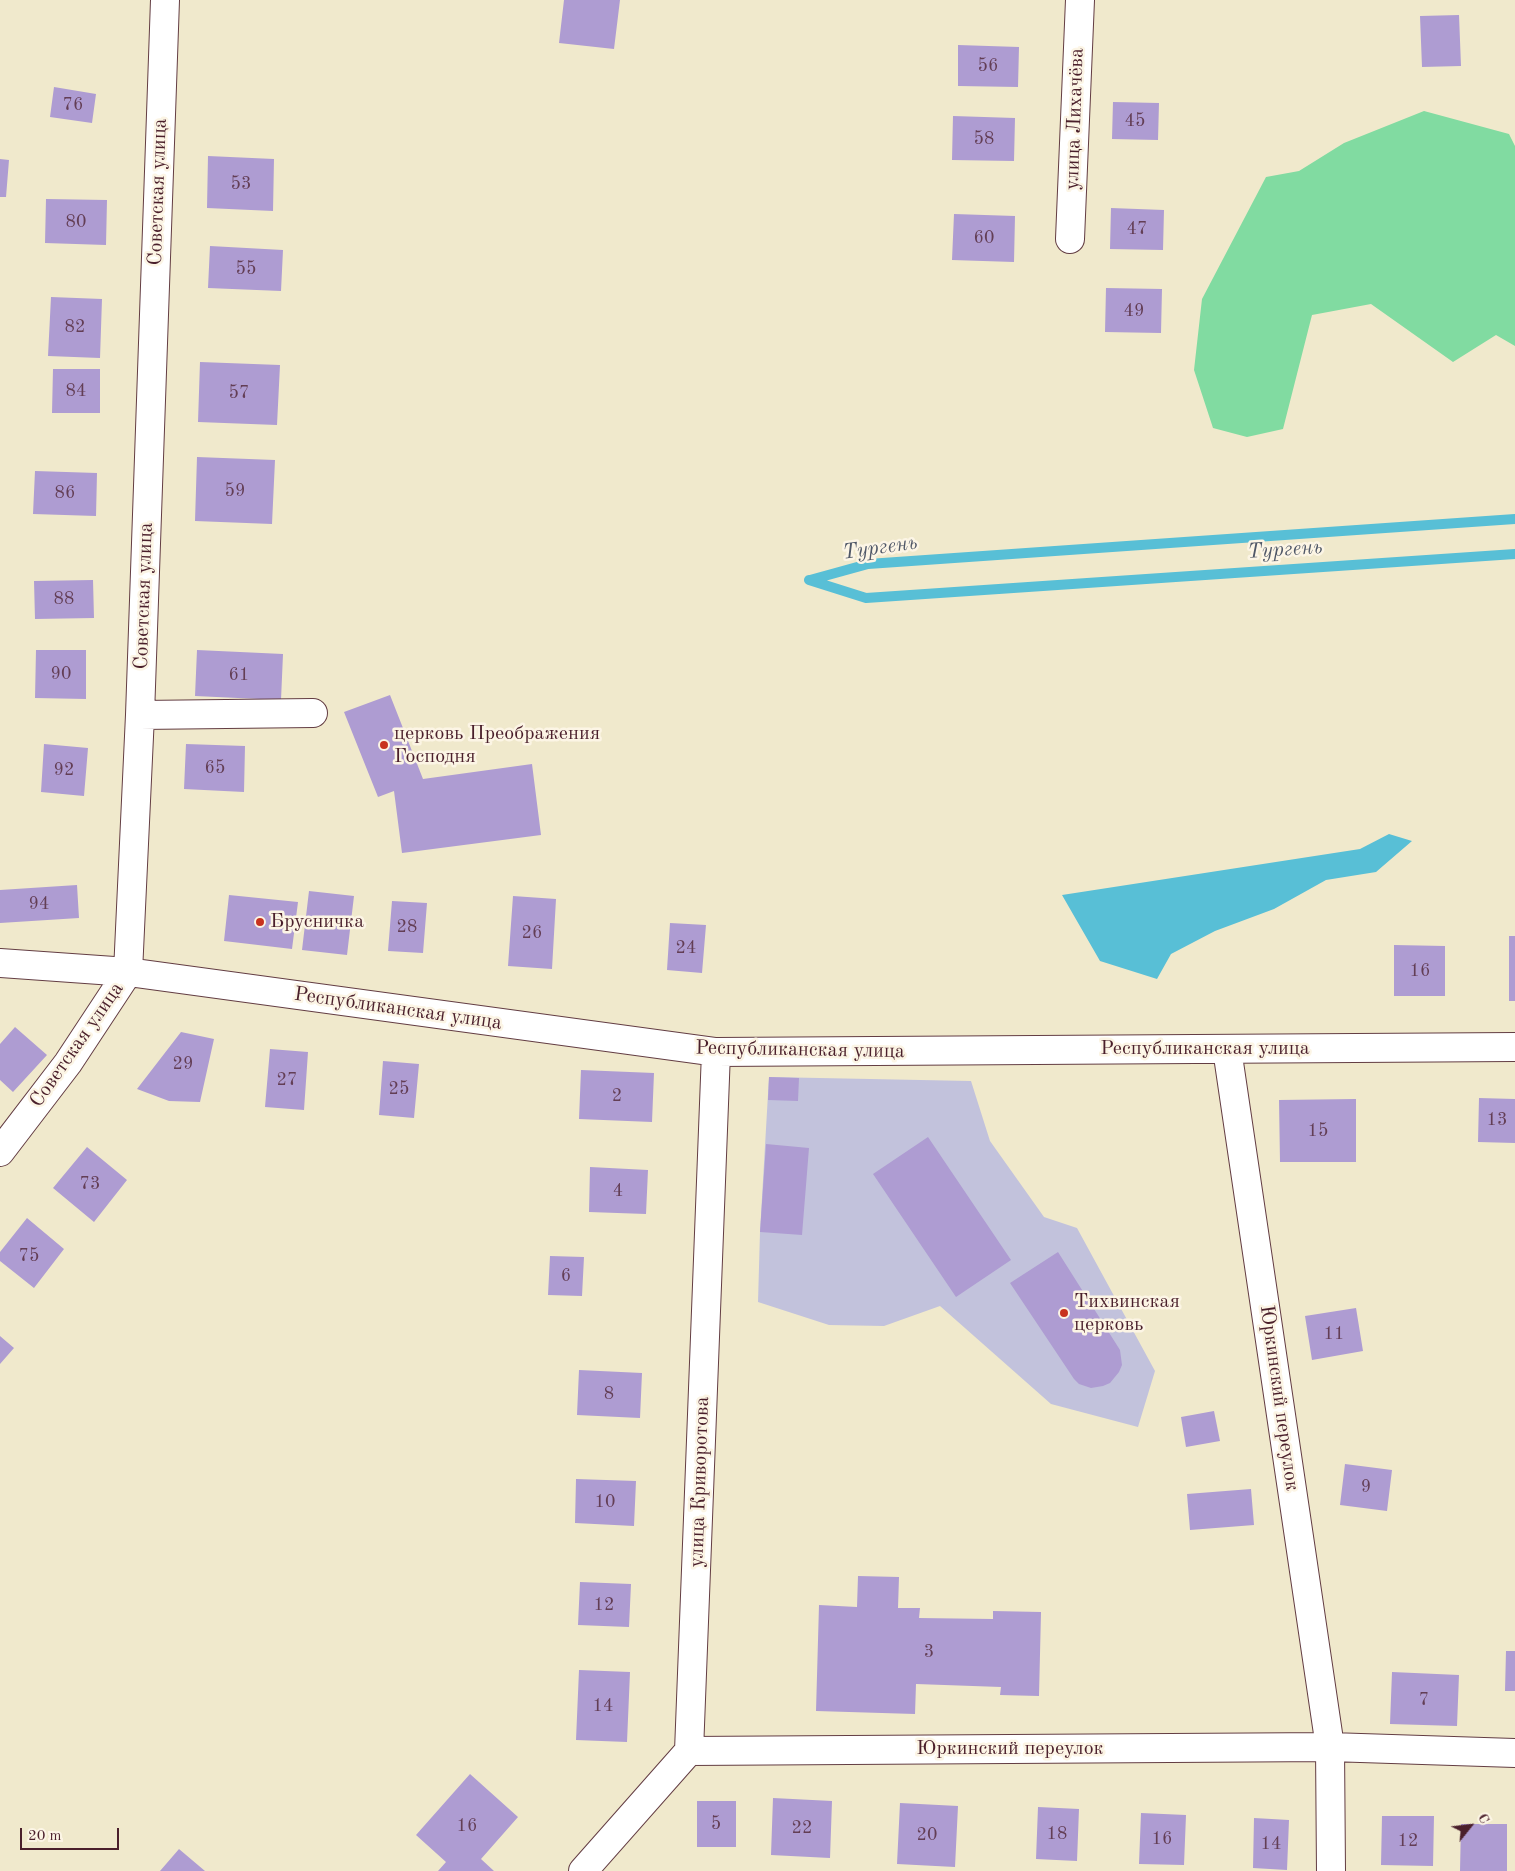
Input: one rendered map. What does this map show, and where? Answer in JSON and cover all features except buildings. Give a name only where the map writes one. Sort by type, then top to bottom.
[{"type":"street","name":"Советская улица","points":[[0,1152],[68,1063],[128,972],[140,715],[165,0]]},
{"type":"street","name":"улица Лихачёва","points":[[1070,238],[1080,0]]},
{"type":"street","points":[[140,715],[313,713]]},
{"type":"street","name":"Республиканская улица","points":[[0,963],[128,972],[716,1052],[1515,1048]]},
{"type":"street","name":"Юркинский переулок","points":[[1227,1049],[1330,1747]]},
{"type":"street","name":"улица Криворотова","points":[[690,1751],[716,1052]]},
{"type":"street","points":[[1330,1747],[1331,1871]]},
{"type":"street","name":"Юркинский переулок","points":[[690,1751],[1330,1747],[1515,1753]]},
{"type":"street","points":[[583,1871],[690,1751]]},
{"type":"shaded area","points":[[769,1077],[971,1081],[990,1141],[1044,1217],[1077,1228],[1155,1371],[1138,1427],[1051,1404],[940,1306],[884,1326],[829,1325],[758,1302]]},
{"type":"green space","points":[[1424,111],[1509,134],[1515,146],[1515,346],[1496,335],[1453,362],[1371,304],[1312,315],[1283,429],[1247,437],[1213,428],[1194,370],[1202,299],[1266,177],[1299,171],[1344,143]]},
{"type":"water","points":[[1389,834],[1412,841],[1376,872],[1326,880],[1274,909],[1215,931],[1171,954],[1157,979],[1100,961],[1062,895],[1360,849]]},
{"type":"waterway","name":"Тургень","points":[[810,580],[868,564],[1515,519]]},
{"type":"waterway","name":"Тургень","points":[[809,580],[866,598],[1515,554]]},
{"type":"place","name":"церковь Преображения Господня","points":[[384,745]]},
{"type":"place","name":"Брусничка","points":[[260,922]]},
{"type":"place","name":"Тихвинская церковь","points":[[1064,1313]]}]
